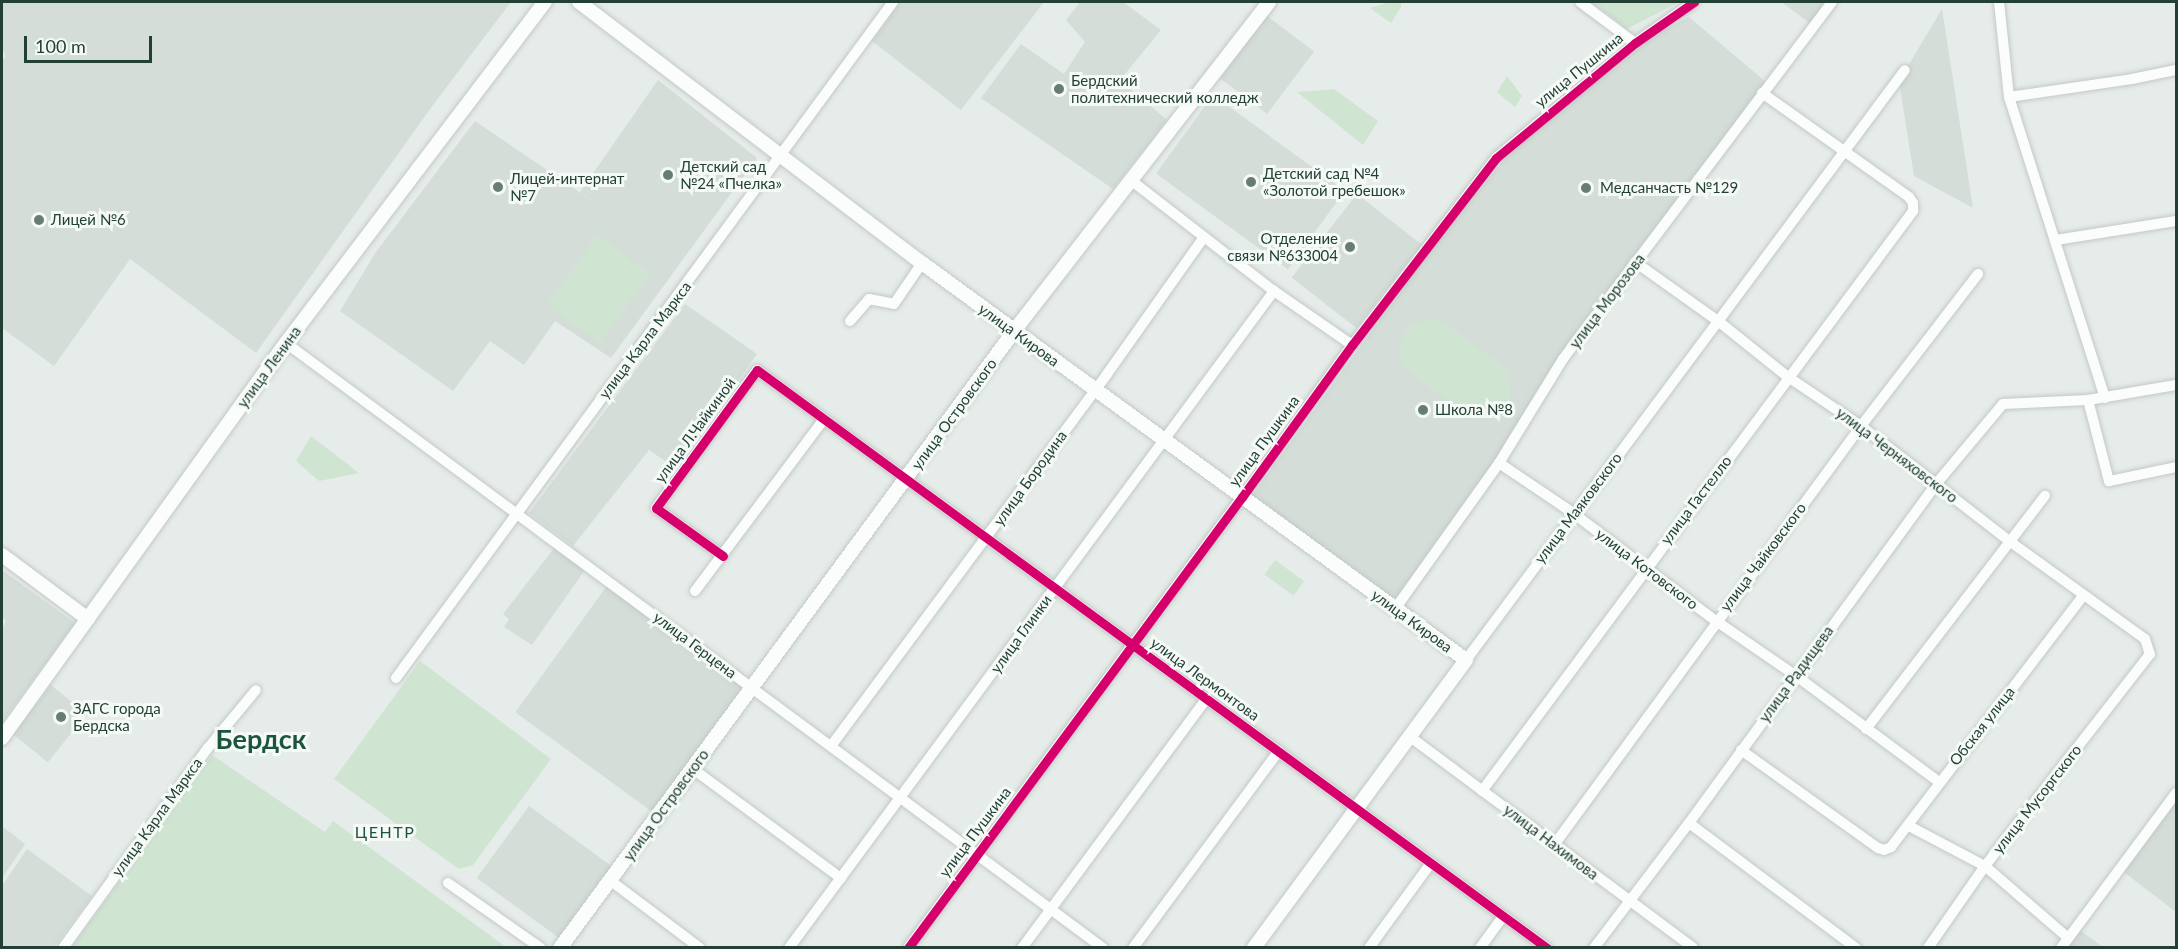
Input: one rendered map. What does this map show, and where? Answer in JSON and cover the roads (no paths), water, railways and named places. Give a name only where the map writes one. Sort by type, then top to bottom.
[{"type":"street","name":"улица Ленина","points":[[2,738],[286,343],[545,2]]},
{"type":"street","name":"улица Кирова","points":[[579,2],[1014,332],[1466,660]]},
{"type":"street","name":"улица Карла Маркса","points":[[396,678],[893,2]]},
{"type":"street","name":"улица Островского","points":[[560,948],[1014,332],[1269,2]]},
{"type":"street","points":[[1580,2],[1635,43]]},
{"type":"street","name":"улица Пушкина","points":[[908,948],[1352,345],[1496,158],[1635,43],[1694,2]]},
{"type":"street","name":"улица Морозова","points":[[1395,609],[1499,463],[1563,359],[1832,2]]},
{"type":"street","points":[[1999,2],[2009,97],[2104,398]]},
{"type":"street","name":"улица Маяковского","points":[[1254,948],[1573,513],[1905,70]]},
{"type":"street","points":[[2009,97],[2132,80],[2176,70]]},
{"type":"street","points":[[1762,93],[1844,152]]},
{"type":"street","name":"улица Гастелло","points":[[1482,791],[1646,567],[1913,211],[1913,203],[1909,197],[1844,152]]},
{"type":"street","points":[[1132,181],[1274,291],[1352,345]]},
{"type":"street","points":[[2056,240],[2176,221]]},
{"type":"street","name":"улица Бородина","points":[[831,746],[1095,390],[1204,237]]},
{"type":"street","name":"улица Черняховского","points":[[1635,262],[1718,321],[1788,377],[1861,426],[2012,543],[2145,639],[2150,654]]},
{"type":"street","points":[[850,321],[869,299],[894,304],[922,263]]},
{"type":"street","name":"улица Чайковского","points":[[1554,844],[1861,426],[1978,274]]},
{"type":"street","name":"улица Глинки","points":[[789,948],[1274,291]]},
{"type":"street","name":"улица Герцена","points":[[286,343],[1103,948]]},
{"type":"street","name":"улица Лермонтова","points":[[757,370],[1547,948]]},
{"type":"street","name":"улица Л.Чайкиной","points":[[723,556],[656,508],[757,370]]},
{"type":"street","points":[[2176,386],[2088,400],[2109,481],[2176,467]]},
{"type":"street","name":"улица Радищева","points":[[1594,948],[1689,823],[1936,484],[2003,404],[2088,400]]},
{"type":"street","points":[[695,591],[824,419]]},
{"type":"street","name":"улица Котовского","points":[[1499,463],[1573,513],[1716,621],[1795,675],[1939,782]]},
{"type":"street","points":[[1866,729],[2012,543],[2045,496]]},
{"type":"street","points":[[2,555],[88,619]]},
{"type":"street","name":"Обская улица","points":[[1741,750],[1878,848],[1884,850],[1891,847],[2084,595]]},
{"type":"street","name":"улица Мусоргского","points":[[1928,948],[1985,866],[2150,654]]},
{"type":"street","name":"улица Карла Маркса","points":[[63,948],[208,748],[256,690]]},
{"type":"street","points":[[1022,948],[1207,699]]},
{"type":"street","name":"улица Нахимова","points":[[1409,736],[1693,948]]},
{"type":"street","points":[[1133,948],[1279,751]]},
{"type":"street","points":[[693,769],[841,878]]},
{"type":"street","points":[[1909,826],[1985,866],[2064,943],[2176,793]]},
{"type":"street","points":[[1689,823],[1856,948]]},
{"type":"street","points":[[1369,948],[1431,863]]},
{"type":"street","points":[[611,881],[700,948]]},
{"type":"street","points":[[448,883],[541,948]]},
{"type":"street","points":[[1480,948],[1503,916]]},
{"type":"place","name":"Бердский политехнический колледж","points":[[1059,89]]},
{"type":"place","name":"Детский сад №24 «Пчелка»","points":[[668,175]]},
{"type":"place","name":"Детский сад №4 «Золотой гребешок»","points":[[1251,182]]},
{"type":"place","name":"Лицей-интернат №7","points":[[498,187]]},
{"type":"place","name":"Медсанчасть №129","points":[[1586,188]]},
{"type":"place","name":"Лицей №6","points":[[39,220]]},
{"type":"place","name":"Отделение связи №633004","points":[[1350,247]]},
{"type":"place","name":"Школа №8","points":[[1423,410]]},
{"type":"place","name":"ЗАГС города Бердска","points":[[61,717]]},
{"type":"district","name":"Бердск","points":[[261,739]]},
{"type":"district","name":"ЦЕНТР","points":[[385,832]]}]
